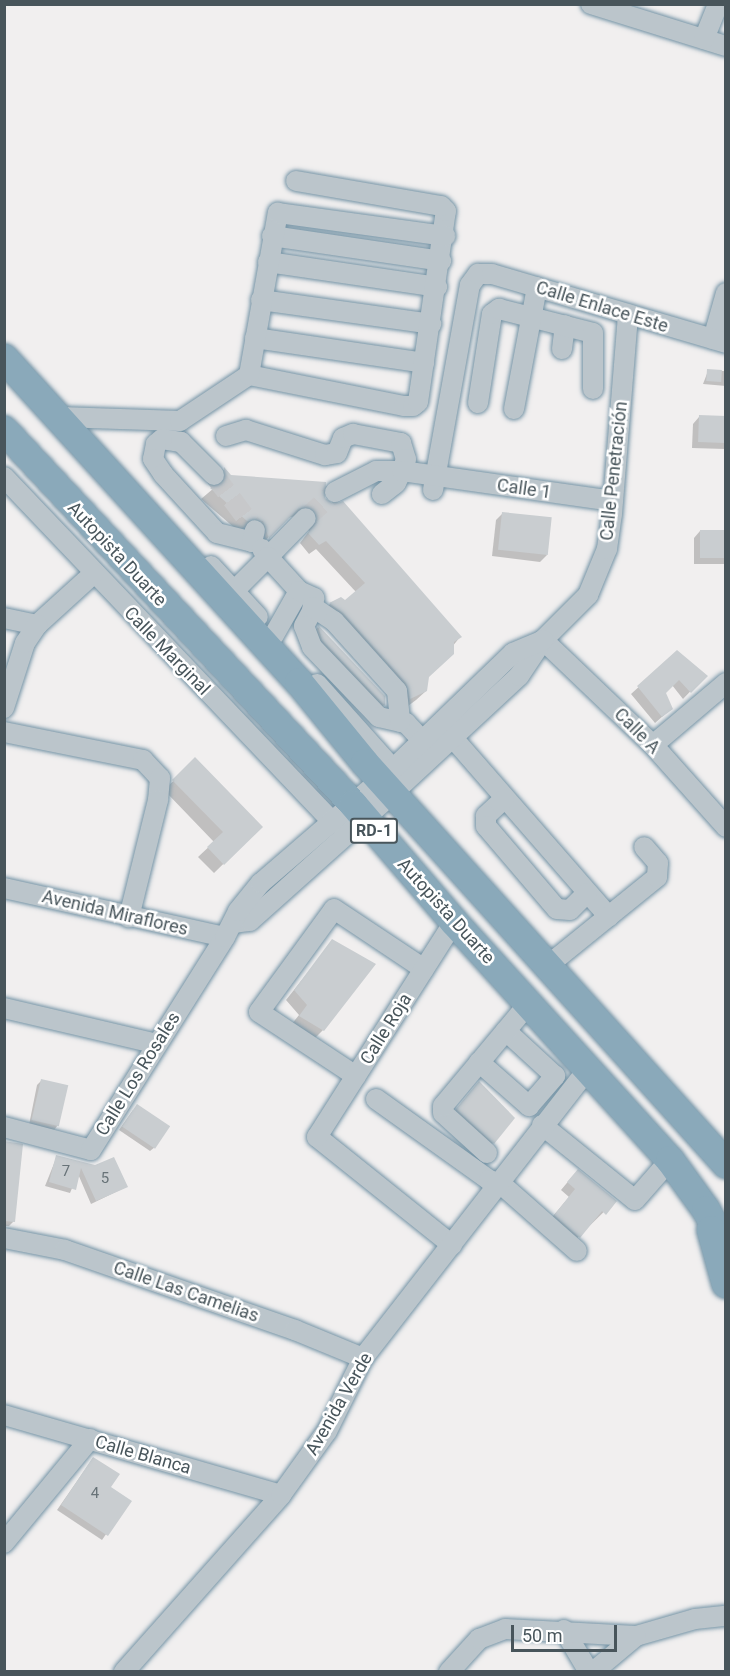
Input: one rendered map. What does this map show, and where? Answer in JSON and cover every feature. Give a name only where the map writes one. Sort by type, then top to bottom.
[{"type":"highway","name":"Autopista Duarte","points":[[4,358],[389,781],[546,967],[726,1164]]},
{"type":"highway","name":"Autopista Duarte","points":[[4,430],[350,815],[454,922],[670,1160],[706,1210],[726,1246]]},
{"type":"highway","points":[[706,1210],[726,1284]]},
{"type":"street","points":[[591,4],[641,12],[726,46]]},
{"type":"street","points":[[704,39],[718,4]]},
{"type":"street","points":[[60,417],[180,421],[249,375],[413,406],[418,402],[445,236],[446,211],[441,206],[296,181]]},
{"type":"street","points":[[249,375],[272,236],[278,213],[291,212],[445,236]]},
{"type":"street","points":[[272,236],[441,261]]},
{"type":"street","points":[[268,262],[437,287]]},
{"type":"street","name":"Calle Enlace Este","points":[[434,483],[470,285],[478,274],[492,274],[719,341]]},
{"type":"street","points":[[514,409],[537,287]]},
{"type":"street","points":[[719,341],[726,293]]},
{"type":"street","points":[[261,300],[431,324]]},
{"type":"street","points":[[477,403],[495,310],[532,316],[593,333],[596,337],[593,389]]},
{"type":"street","name":"Calle Penetración","points":[[389,781],[453,738],[519,676],[543,640],[588,596],[597,580],[612,508],[628,315]]},
{"type":"street","points":[[562,350],[565,325]]},
{"type":"street","points":[[255,338],[424,363]]},
{"type":"street","points":[[226,436],[246,430],[325,455],[337,453],[343,438],[353,434],[401,443],[406,459],[394,482]]},
{"type":"street","points":[[214,476],[181,442],[162,439],[156,444],[153,459],[163,474],[217,533],[253,536],[268,557],[299,591],[314,598],[314,607],[304,626],[312,646],[379,717],[400,722],[422,740]]},
{"type":"street","points":[[80,440],[96,445],[235,590],[274,635],[389,781],[350,815],[250,921],[229,930]]},
{"type":"street","name":"Calle 1","points":[[335,492],[376,471],[394,482],[434,483],[612,508]]},
{"type":"street","name":"Calle Marginal","points":[[4,477],[93,574],[350,815]]},
{"type":"street","points":[[235,590],[306,518]]},
{"type":"street","points":[[4,708],[25,643],[36,625],[93,574]]},
{"type":"street","points":[[274,635],[299,591]]},
{"type":"street","points":[[314,607],[334,621],[397,691],[400,722]]},
{"type":"street","points":[[4,618],[36,625]]},
{"type":"street","name":"Calle Penetración","points":[[389,781],[422,740],[513,653],[543,640]]},
{"type":"street","name":"Calle A","points":[[543,640],[653,745],[726,826]]},
{"type":"street","points":[[653,745],[726,683]]},
{"type":"street","points":[[4,732],[143,760],[160,778],[158,800],[129,917]]},
{"type":"street","points":[[453,738],[609,917]]},
{"type":"street","points":[[504,799],[486,816],[486,826],[557,909],[570,910],[587,893]]},
{"type":"street","name":"Calle Los Rosales","points":[[4,1127],[91,1150],[261,883],[350,815]]},
{"type":"street","points":[[546,967],[657,877],[658,863],[644,847]]},
{"type":"street","name":"Avenida Miraflores","points":[[4,888],[129,917],[229,930]]},
{"type":"street","points":[[356,1076],[259,1012],[334,909],[424,969]]},
{"type":"street","name":"Calle Roja","points":[[452,1245],[317,1137],[454,922]]},
{"type":"street","points":[[487,1153],[442,1110],[529,1003]]},
{"type":"street","points":[[4,1008],[157,1044]]},
{"type":"street","points":[[479,1062],[529,1106],[555,1076],[506,1031]]},
{"type":"street","name":"Avenida Verde","points":[[124,1671],[281,1495],[327,1431],[363,1358],[501,1184],[542,1125],[587,1070]]},
{"type":"street","points":[[376,1099],[489,1180],[501,1184],[577,1251]]},
{"type":"street","points":[[542,1125],[635,1200],[670,1160]]},
{"type":"street","name":"Calle Las Camelias","points":[[4,1238],[65,1250],[295,1330],[363,1358]]},
{"type":"street","name":"Calle Blanca","points":[[4,1415],[281,1495]]},
{"type":"street","points":[[4,1543],[90,1439]]},
{"type":"street","points":[[564,1630],[591,1671],[636,1636],[694,1618],[726,1616]]},
{"type":"street","points":[[449,1671],[479,1639],[505,1629],[564,1630],[636,1636]]},
{"type":"building","points":[[707,369],[722,370],[721,382],[706,381]]},
{"type":"building","points":[[699,415],[726,416],[725,443],[698,442]]},
{"type":"building","points":[[224,467],[231,475],[326,482],[325,498],[334,504],[343,501],[462,637],[454,642],[454,654],[429,677],[427,691],[410,699],[406,683],[343,613],[329,603],[341,597],[345,600],[365,583],[326,541],[319,545],[308,533],[317,522],[315,510],[308,506],[298,509],[269,539],[263,521],[247,521],[210,488],[223,483]]},
{"type":"building","points":[[502,512],[552,517],[548,555],[498,550]]},
{"type":"building","points":[[700,530],[726,530],[726,558],[700,558]]},
{"type":"building","points":[[318,625],[385,696],[385,706],[322,640]]},
{"type":"building","points":[[677,650],[708,676],[691,693],[679,680],[666,693],[673,709],[662,717],[637,686]]},
{"type":"building","points":[[195,757],[263,827],[224,865],[207,847],[223,832],[172,780]]},
{"type":"building","points":[[332,939],[376,964],[324,1031],[299,1016],[307,1005],[294,990]]},
{"type":"building","points":[[41,1079],[68,1085],[59,1126],[32,1120]]},
{"type":"building","points":[[479,1081],[515,1118],[494,1144],[456,1109]]},
{"type":"building","points":[[137,1104],[170,1126],[155,1149],[122,1126]]},
{"type":"building","points":[[4,1141],[23,1144],[15,1222],[4,1221]]},
{"type":"building","points":[[56,1155],[95,1165],[114,1157],[128,1187],[96,1201],[81,1168],[76,1190],[49,1182]]},
{"type":"building","points":[[578,1169],[617,1201],[606,1215],[602,1211],[580,1238],[554,1215],[575,1189],[567,1182]]},
{"type":"building","points":[[93,1457],[120,1474],[111,1487],[132,1501],[108,1536],[61,1505]]},
{"type":"tunnel","points":[[214,475],[255,530]]},
{"type":"tunnel","points":[[306,518],[335,492]]}]
